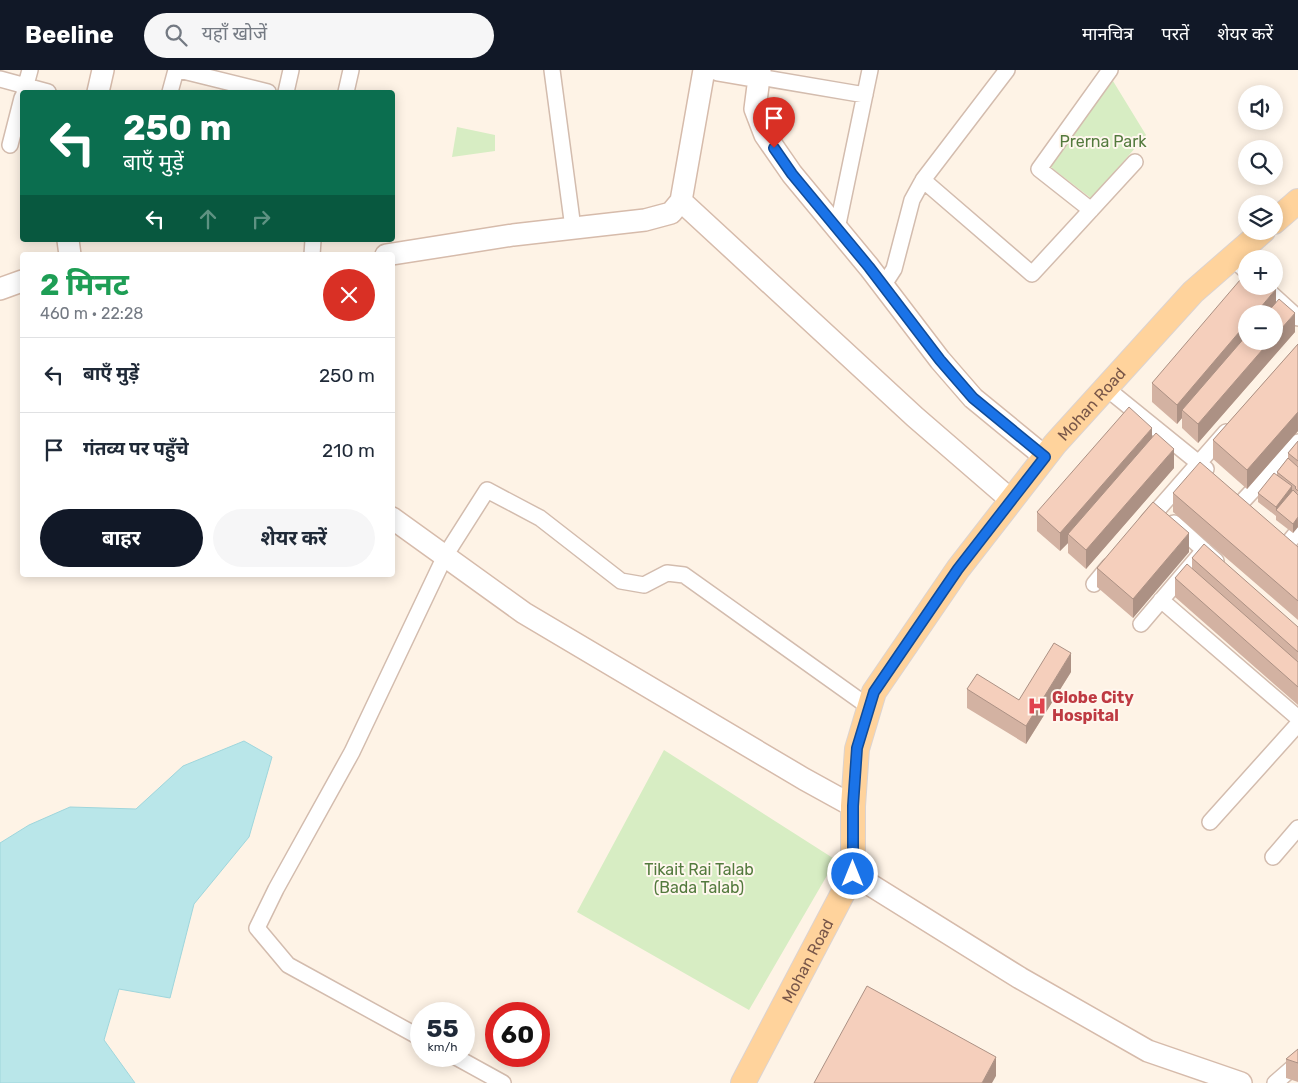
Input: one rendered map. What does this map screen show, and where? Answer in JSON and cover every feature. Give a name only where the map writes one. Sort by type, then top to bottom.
[{"type":"main road","points":[[1283,214],[1298,200]]},
{"type":"main road","name":"Mohan Road","points":[[743,1083],[853,874],[853,806],[857,748],[874,692],[944,590],[1045,457],[1193,292],[1238,265]]},
{"type":"street","points":[[25,90],[30,70]]},
{"type":"street","points":[[98,90],[103,70]]},
{"type":"street","points":[[171,90],[178,70],[234,77],[263,90]]},
{"type":"street","points":[[286,90],[291,70]]},
{"type":"street","points":[[347,90],[352,70]]},
{"type":"street","points":[[552,70],[573,228]]},
{"type":"street","points":[[395,254],[513,235],[645,220],[670,213],[681,202],[704,70]]},
{"type":"street","points":[[718,70],[760,73],[865,95]]},
{"type":"street","points":[[837,229],[870,70]]},
{"type":"street","points":[[884,286],[894,269],[912,200],[923,180],[1007,70]]},
{"type":"street","points":[[1091,210],[1039,168],[1110,70]]},
{"type":"street","points":[[760,73],[755,109],[765,135],[792,174],[884,286],[940,360],[973,398],[1045,457]]},
{"type":"street","points":[[0,79],[20,90]]},
{"type":"street","points":[[11,145],[20,108]]},
{"type":"street","points":[[923,180],[1032,274],[1135,162]]},
{"type":"street","points":[[681,202],[915,417],[1011,500]]},
{"type":"street","points":[[0,289],[20,282]]},
{"type":"street","points":[[1273,295],[1298,318]]},
{"type":"street","points":[[1106,388],[1213,476]]},
{"type":"street","points":[[1139,531],[1236,420]]},
{"type":"street","points":[[1256,513],[1239,499],[1298,442]]},
{"type":"street","points":[[410,1032],[288,965],[257,928],[276,889],[352,752],[445,556],[487,490],[540,518],[621,581],[644,585],[667,573],[684,575],[869,707]]},
{"type":"street","points":[[1158,508],[1226,568]]},
{"type":"street","points":[[395,520],[524,613],[804,779],[853,806]]},
{"type":"street","points":[[1276,530],[1295,541]]},
{"type":"street","points":[[1141,624],[1204,550]]},
{"type":"street","points":[[1094,584],[1120,554]]},
{"type":"street","points":[[1161,600],[1298,718]]},
{"type":"street","points":[[1210,822],[1298,724]]},
{"type":"street","points":[[1273,857],[1298,828]]},
{"type":"street","points":[[853,874],[1020,978],[1148,1051],[1208,1078],[1241,1083]]},
{"type":"street","points":[[1274,1083],[1298,1063]]},
{"type":"street","points":[[474,1067],[502,1083]]},
{"type":"green space","name":"Prerna Park","points":[[1113,81],[1146,135],[1092,199],[1048,165]]},
{"type":"green space","points":[[457,127],[495,135],[495,151],[452,157]]},
{"type":"green space","name":"Tikait Rai Talab (Bada Talab)","points":[[664,750],[836,860],[749,1010],[577,912]]},
{"type":"water","points":[[244,741],[272,757],[249,837],[194,904],[170,998],[119,989],[104,1040],[135,1083],[0,1083],[0,843],[29,825],[70,807],[136,809],[183,766]]},
{"type":"building","points":[[1238,282],[1238,295],[1271,295],[1263,305],[1238,305],[1238,333],[1177,405],[1152,383]]},
{"type":"building","points":[[1279,299],[1295,313],[1283,327],[1283,305],[1274,305]]},
{"type":"building","points":[[1298,344],[1298,412],[1247,470],[1213,440]]},
{"type":"building","points":[[1238,345],[1238,350],[1262,350],[1198,424],[1182,410]]},
{"type":"building","points":[[1129,407],[1152,428],[1060,533],[1037,512]]},
{"type":"building","points":[[1156,433],[1174,449],[1086,550],[1068,534]]},
{"type":"building","points":[[1298,441],[1298,461],[1288,453]]},
{"type":"building","points":[[1288,458],[1298,467],[1298,491],[1296,487],[1277,472]]},
{"type":"building","points":[[1200,462],[1298,547],[1298,601],[1173,493]]},
{"type":"building","points":[[1274,473],[1292,486],[1276,507],[1258,493]]},
{"type":"building","points":[[1293,490],[1298,495],[1298,517],[1293,524],[1276,510]]},
{"type":"building","points":[[1153,502],[1189,533],[1133,599],[1097,568]]},
{"type":"building","points":[[1204,544],[1298,627],[1298,652],[1192,558]]},
{"type":"building","points":[[1187,564],[1298,662],[1298,687],[1175,578]]},
{"type":"building","points":[[1054,643],[1071,653],[1026,726],[967,689],[977,674],[1019,700]]},
{"type":"building","points":[[867,986],[996,1057],[982,1083],[814,1083]]},
{"type":"building","points":[[1298,1049],[1298,1063],[1286,1059]]},
{"type":"place","name":"Globe City Hospital","points":[[1037,706]]},
{"type":"route","points":[[774,148],[792,174],[869,267],[940,360],[973,398],[1045,457],[958,569],[874,692],[857,748],[853,806],[853,874]]}]
